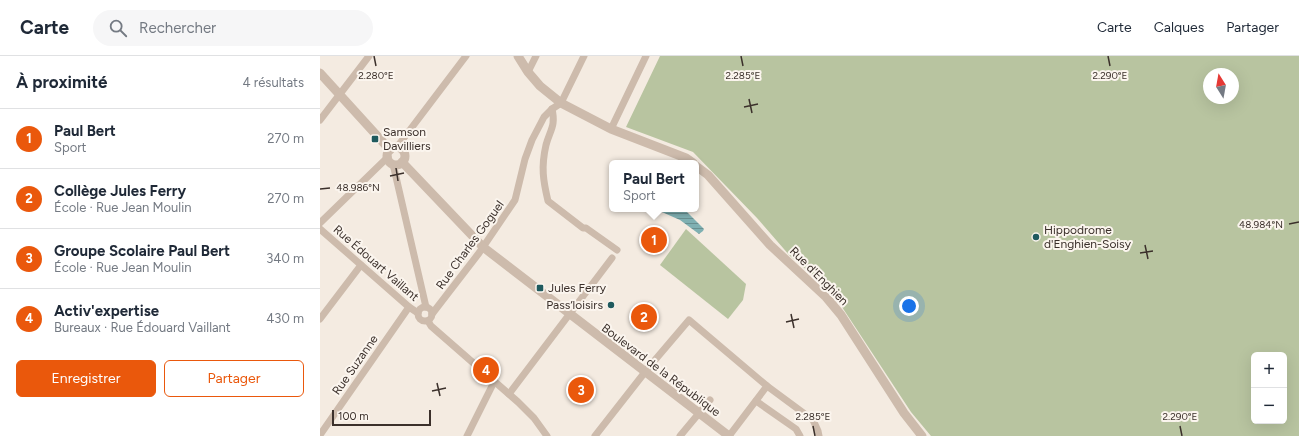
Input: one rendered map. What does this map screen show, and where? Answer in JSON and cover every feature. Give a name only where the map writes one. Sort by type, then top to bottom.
[{"type":"street","points":[[320,120],[369,56]]},
{"type":"street","points":[[320,223],[392,154],[466,56]]},
{"type":"street","points":[[518,56],[528,72],[540,86],[561,103],[611,129],[689,160]]},
{"type":"street","points":[[528,72],[536,56]]},
{"type":"street","points":[[561,103],[584,56]]},
{"type":"street","points":[[611,129],[646,56]]},
{"type":"street","name":"Boulevard de la République","points":[[320,73],[392,154],[402,149],[405,154],[402,162],[483,247],[645,373],[729,436]]},
{"type":"street","name":"Rue Charles Goguel","points":[[432,314],[483,247],[515,200],[525,159],[544,117],[561,103]]},
{"type":"street","points":[[552,109],[554,125],[547,144],[542,175],[548,201],[583,228],[586,228],[618,250]]},
{"type":"street","points":[[392,154],[398,164],[402,162]]},
{"type":"street","points":[[392,154],[426,307],[432,314],[428,321]]},
{"type":"street","name":"Rue d'Enghien","points":[[699,168],[708,176],[788,263],[826,297],[841,315],[904,413],[922,436]]},
{"type":"street","name":"Rue Édouart Vaillant","points":[[320,229],[409,307],[418,313]]},
{"type":"street","points":[[508,394],[612,258]]},
{"type":"street","points":[[320,320],[361,265]]},
{"type":"street","name":"Rue Suzanne","points":[[320,435],[409,307]]},
{"type":"street","points":[[426,307],[422,308],[418,313],[420,319],[428,321],[431,326],[508,394],[534,418],[547,436]]},
{"type":"street","points":[[595,436],[689,320],[767,386],[813,420],[819,436]]},
{"type":"street","points":[[467,436],[494,382]]},
{"type":"street","points":[[729,436],[767,386]]},
{"type":"street","points":[[680,436],[710,400]]},
{"type":"street","points":[[756,401],[796,429],[800,436]]},
{"type":"green space","name":"Hippodrome d'Enghien-Soisy","points":[[660,56],[1299,56],[1299,436],[931,436],[911,412],[842,307],[826,286],[790,256],[757,218],[693,152],[626,127]]},
{"type":"green space","points":[[686,229],[746,284],[743,300],[728,319],[660,265]]},
{"type":"water","points":[[662,212],[687,212],[704,229],[699,234],[680,220]]},
{"type":"place","name":"Samson Davilliers","points":[[375,139]]},
{"type":"place","name":"Hippodrome d'Enghien-Soisy","points":[[1036,237]]},
{"type":"place","name":"Paul Bert","points":[[654,240]]},
{"type":"place","name":"Jules Ferry","points":[[540,288]]},
{"type":"place","name":"Pass’loisirs","points":[[611,305]]},
{"type":"place","name":"Collège Jules Ferry","points":[[644,317]]},
{"type":"place","name":"Activ'expertise","points":[[486,370]]},
{"type":"place","name":"Groupe Scolaire Paul Bert","points":[[581,390]]}]
